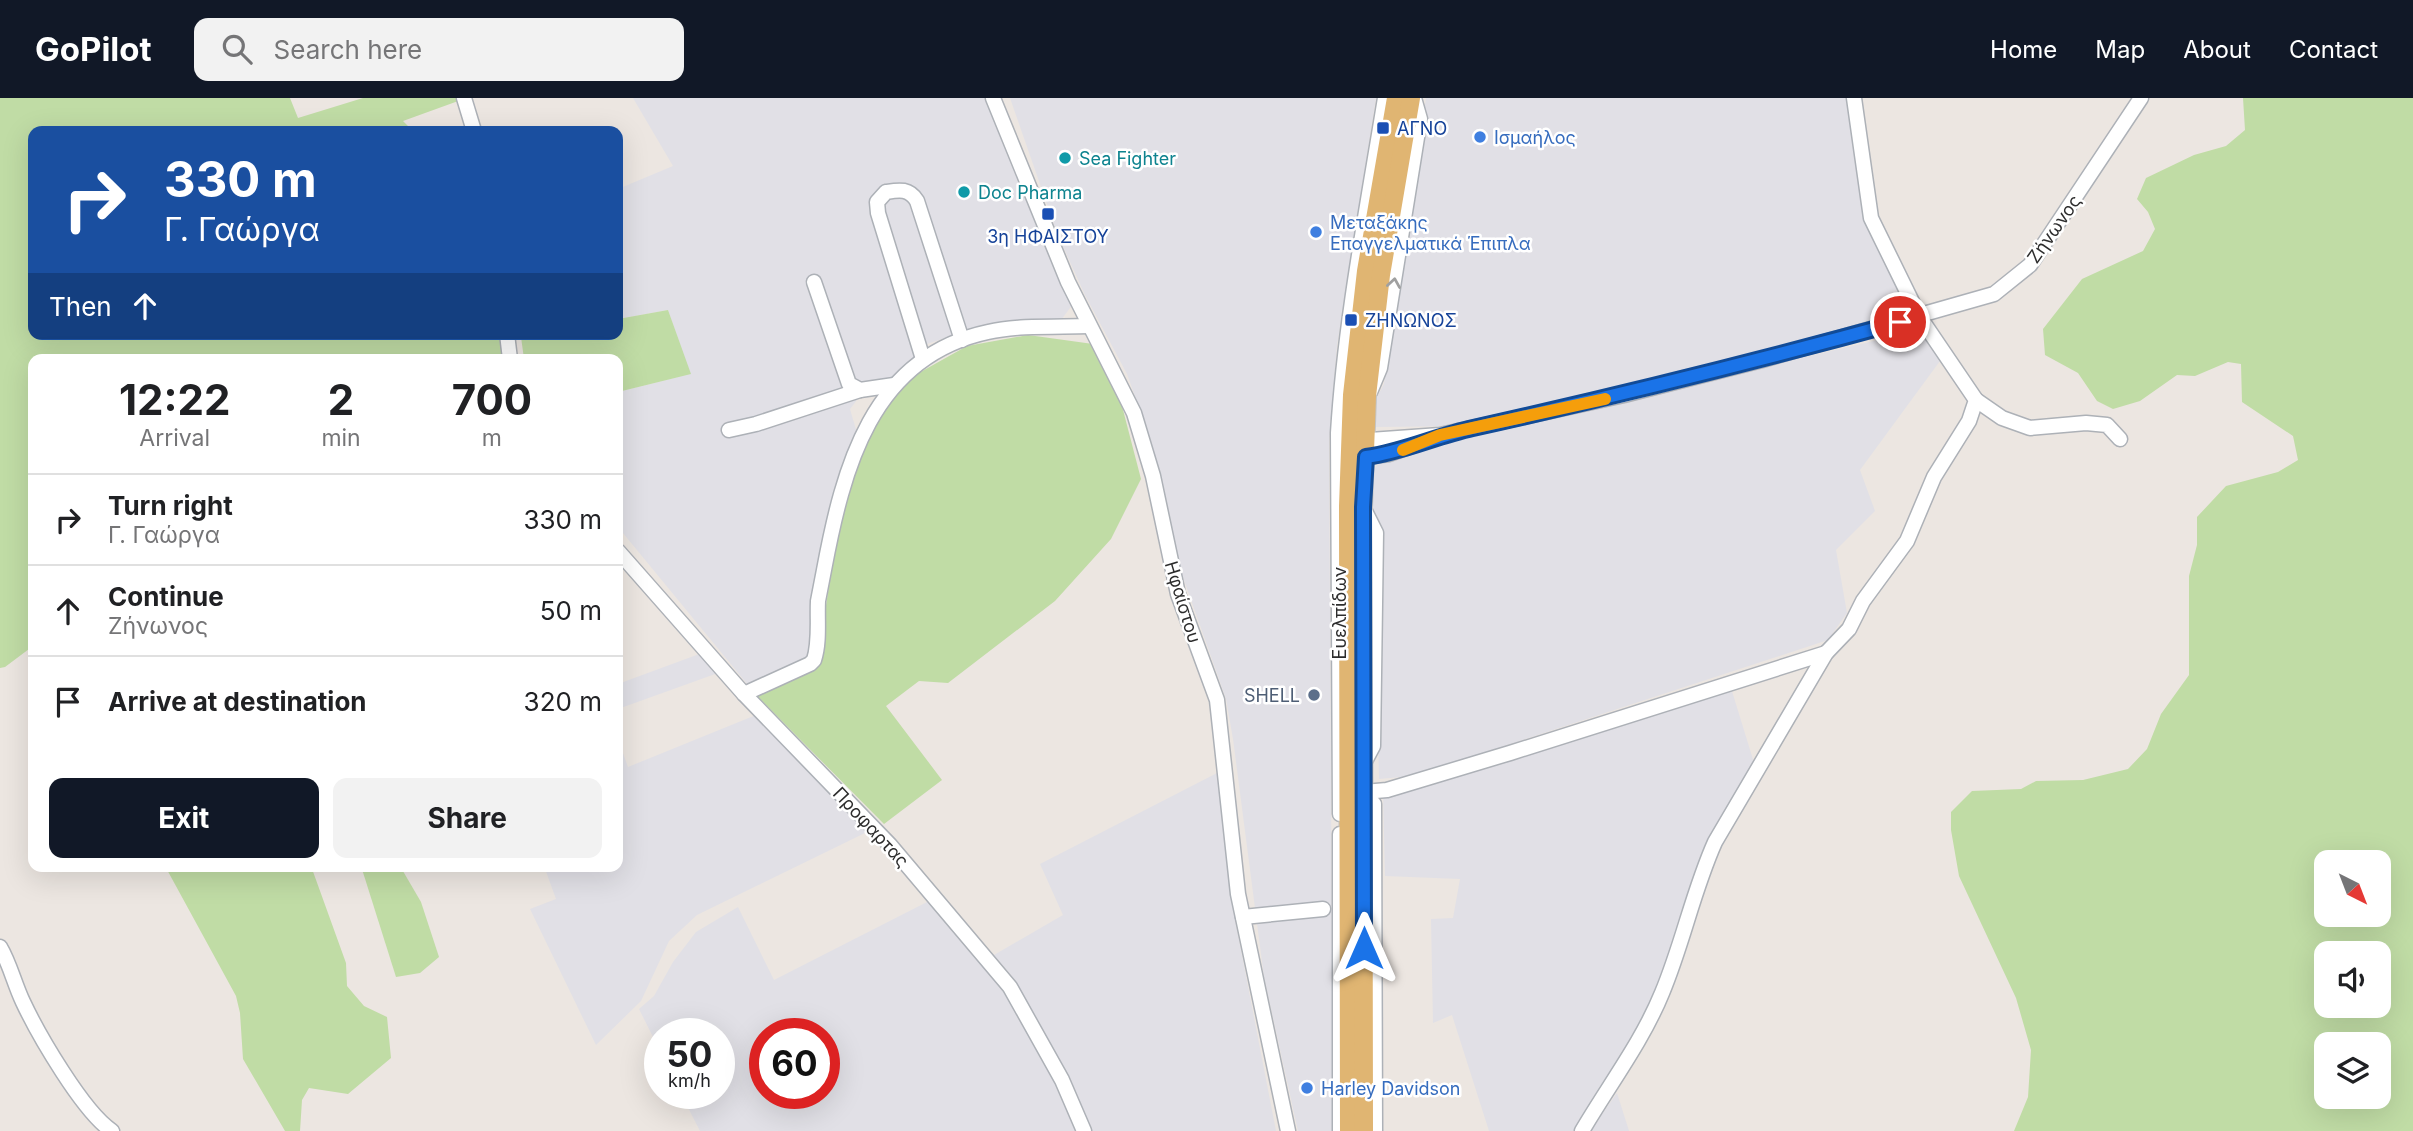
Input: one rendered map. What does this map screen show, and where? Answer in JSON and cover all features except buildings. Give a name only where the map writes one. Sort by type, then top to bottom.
[{"type":"main road","points":[[1349,1131],[1344,954],[1344,816],[1363,507],[1354,361],[1369,226],[1396,98]]},
{"type":"main road","points":[[1364,1131],[1364,765],[1356,651],[1343,558],[1367,396],[1381,275],[1413,98]]},
{"type":"street","points":[[464,98],[472,126]]},
{"type":"street","name":"Ηφαίστου","points":[[997,98],[1068,282],[1136,418],[1153,475],[1178,594],[1217,700],[1238,894],[1288,1131]]},
{"type":"street","name":"Ευελπίδων","points":[[1343,558],[1338,433],[1341,383],[1369,226],[1385,98]]},
{"type":"street","points":[[1854,98],[1871,218],[1919,316],[1976,400],[2002,418],[2030,428],[2086,423],[2106,425],[2120,439]]},
{"type":"street","name":"Ζήνωνος","points":[[1358,449],[1440,435],[1670,384],[1994,294],[2029,265],[2141,98]]},
{"type":"street","points":[[923,359],[878,214],[877,202],[886,192],[901,190],[912,194],[916,201],[962,340]]},
{"type":"street","points":[[814,282],[843,371],[849,384],[860,390]]},
{"type":"street","points":[[744,694],[814,660],[818,600],[839,496],[853,453],[875,412],[894,386],[923,359],[962,340],[1000,329],[1089,326]]},
{"type":"street","points":[[729,430],[756,424],[860,390],[894,386]]},
{"type":"street","points":[[1582,1131],[1642,1033],[1661,995],[1681,946],[1703,868],[1715,842],[1826,653],[1849,629],[1863,601],[1907,541],[1934,477],[1969,421],[1976,400]]},
{"type":"street","name":"Προφαρτας","points":[[623,557],[744,694],[890,845],[1010,986],[1062,1080],[1084,1131]]},
{"type":"street","points":[[1364,792],[1387,790],[1510,754],[1826,653]]},
{"type":"street","points":[[1364,792],[1374,804],[1376,1131]]},
{"type":"street","points":[[1243,918],[1323,909]]},
{"type":"street","points":[[0,947],[5,967],[48,1046],[93,1115],[111,1131]]},
{"type":"street","points":[[1340,1131],[1344,954]]},
{"type":"shaded area","points":[[633,98],[987,98],[1073,304],[1061,320],[1017,320],[969,330],[924,345],[919,358],[891,380],[870,383],[850,409],[857,433],[837,484],[814,604],[810,660],[748,685],[623,533],[623,391],[690,374],[668,310],[623,318],[623,187],[673,166]]},
{"type":"shaded area","points":[[1010,98],[1376,98],[1337,346],[1329,441],[1333,1131],[1298,1131],[1264,977],[1226,699],[1179,566],[1151,441],[1127,374],[1085,295],[1057,233]]},
{"type":"shaded area","points":[[1426,98],[1847,98],[1869,219],[1912,311],[1468,426],[1375,427],[1376,399],[1384,384]]},
{"type":"shaded area","points":[[1924,329],[1940,361],[1860,470],[1875,511],[1836,550],[1847,613],[1828,640],[1413,776],[1379,779],[1372,472],[1379,463],[1400,459],[1438,444]]},
{"type":"shaded area","points":[[702,653],[718,673],[623,707],[623,682]]},
{"type":"shaded area","points":[[1731,688],[1755,766],[1653,1004],[1578,1131],[1489,1131],[1452,1015],[1433,1023],[1431,919],[1453,918],[1460,879],[1385,876],[1383,793]]},
{"type":"shaded area","points":[[756,715],[867,826],[865,833],[697,915],[669,941],[641,1001],[596,1045],[530,909],[556,899],[546,872],[623,872],[623,753],[628,767]]},
{"type":"shaded area","points":[[1219,772],[1233,909],[1276,1131],[1090,1131],[1046,1035],[1015,980],[994,955],[1063,915],[1040,864]]},
{"type":"shaded area","points":[[929,901],[1008,988],[1059,1085],[1078,1131],[700,1131],[689,1109],[735,1109],[735,1018],[644,1019],[639,1009],[654,996],[673,962],[696,932],[738,907],[774,980]]},
{"type":"shaded area","points":[[1617,1093],[1629,1131],[1590,1131]]},
{"type":"green space","points":[[0,98],[290,98],[298,118],[363,98],[460,98],[461,100],[403,121],[408,126],[28,126],[28,340],[504,340],[506,354],[28,354],[28,650],[0,668]]},
{"type":"green space","points":[[2243,98],[2413,98],[2413,1131],[2014,1131],[2028,1097],[2031,1050],[2016,998],[1959,876],[1951,830],[1951,812],[1972,791],[2021,789],[2036,781],[2083,780],[2128,769],[2147,749],[2161,714],[2189,675],[2189,576],[2197,545],[2197,517],[2226,486],[2278,472],[2298,460],[2293,436],[2242,402],[2241,364],[2228,362],[2195,376],[2177,375],[2140,401],[2113,409],[2097,401],[2078,373],[2045,355],[2043,329],[2082,279],[2143,251],[2155,229],[2148,212],[2137,199],[2146,178],[2194,155],[2226,146],[2245,130]]},
{"type":"green space","points":[[668,310],[691,374],[623,391],[623,354],[523,354],[521,340],[623,340],[623,318]]},
{"type":"green space","points":[[1028,335],[1093,344],[1122,406],[1141,479],[1111,539],[1055,601],[948,683],[919,681],[886,706],[942,780],[884,824],[755,694],[817,663],[842,503],[867,439],[887,405],[917,374],[967,346]]},
{"type":"green space","points":[[168,872],[313,872],[346,963],[347,986],[364,1006],[387,1017],[391,1058],[348,1094],[309,1088],[302,1100],[300,1131],[285,1131],[243,1059],[236,996]]},
{"type":"green space","points":[[363,872],[404,872],[421,902],[439,957],[420,973],[396,977]]},
{"type":"slow traffic","points":[[1403,450],[1440,435],[1605,399]]},
{"type":"place","name":"ΑΓΝΟ","points":[[1383,128]]},
{"type":"place","name":"Ισμαήλος","points":[[1480,137]]},
{"type":"place","name":"Sea Fighter","points":[[1065,158]]},
{"type":"place","name":"Doc Pharma","points":[[964,192]]},
{"type":"place","name":"3η ΗΦΑΙΣΤΟΥ","points":[[1048,214]]},
{"type":"place","name":"Μεταξάκης Επαγγελματικά Έπιπλα","points":[[1316,232]]},
{"type":"place","name":"ΖΗΝΩΝΟΣ","points":[[1351,320]]},
{"type":"place","name":"SHELL","points":[[1314,695]]},
{"type":"place","name":"Harley Davidson","points":[[1307,1088]]},
{"type":"route","points":[[1364,948],[1363,507],[1366,457],[1389,454],[1440,435],[1670,384],[1900,322]]}]
